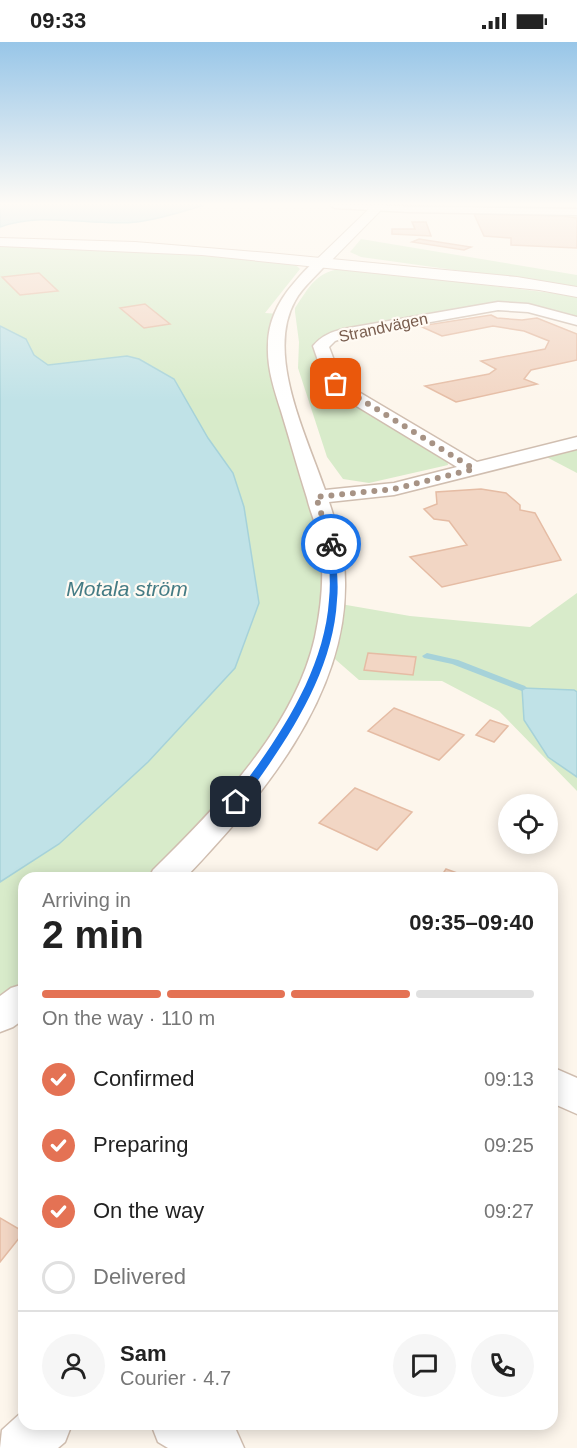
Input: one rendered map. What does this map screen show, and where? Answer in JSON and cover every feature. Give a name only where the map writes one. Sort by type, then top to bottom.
[{"type":"main road","points":[[443,271],[577,292]]},
{"type":"street","points":[[171,872],[223,818],[248,787],[285,732],[316,671],[330,624],[334,578],[329,536],[275,359],[276,335],[285,304],[299,284],[313,271]]},
{"type":"street","name":"Strandvägen","points":[[474,469],[341,389],[333,381],[321,346],[330,338],[352,331],[486,307],[528,308],[577,321]]},
{"type":"street","points":[[316,497],[394,489],[577,443]]},
{"type":"street","points":[[0,1017],[18,1003]]},
{"type":"street","points":[[558,1087],[577,1097]]},
{"type":"street","points":[[20,1448],[40,1430]]},
{"type":"street","points":[[186,1430],[218,1448]]},
{"type":"green space","points":[[0,271],[299,271],[265,313],[280,314],[289,411],[313,498],[329,602],[410,616],[530,627],[577,593],[577,791],[499,711],[442,681],[359,680],[320,646],[288,727],[170,872],[18,872],[18,998],[0,1011],[0,882],[59,844],[233,473],[208,438],[139,359],[127,356],[48,366],[34,355],[26,339],[0,326]]},
{"type":"green space","points":[[367,271],[577,296],[577,318],[483,305],[340,330],[323,337],[315,345],[315,355],[320,372],[334,392],[386,425],[447,459],[448,465],[369,483],[343,479],[327,457],[298,368],[299,342],[295,308],[310,286],[327,272]]},
{"type":"green space","points":[[459,271],[551,271],[577,275],[577,287]]},
{"type":"green space","points":[[577,441],[577,473],[535,451]]},
{"type":"water","name":"Motala ström","points":[[0,326],[26,339],[34,355],[48,365],[127,356],[139,359],[174,379],[208,438],[233,473],[244,507],[259,603],[235,668],[148,762],[59,844],[0,882]]},
{"type":"water","points":[[522,688],[577,692],[577,777],[548,757],[524,720]]},
{"type":"building","points":[[39,273],[58,291],[20,295],[2,277]]},
{"type":"building","points":[[145,304],[170,324],[144,328],[120,308]]},
{"type":"building","points":[[491,315],[497,318],[522,320],[537,318],[577,334],[577,360],[531,370],[524,379],[537,384],[456,402],[425,386],[489,374],[496,369],[481,361],[545,349],[549,341],[524,331],[493,326],[442,336],[420,326]]},
{"type":"building","points":[[481,489],[506,493],[520,505],[520,510],[535,513],[561,560],[442,587],[410,557],[467,545],[449,521],[434,519],[424,509],[437,504],[436,492]]},
{"type":"building","points":[[368,653],[416,657],[413,675],[364,670]]},
{"type":"building","points":[[394,708],[464,735],[439,760],[368,731]]},
{"type":"building","points":[[490,720],[508,726],[494,742],[476,735]]},
{"type":"building","points":[[355,788],[412,812],[377,850],[319,823]]},
{"type":"building","points":[[0,1218],[18,1228],[18,1240],[0,1262]]},
{"type":"waterway","points":[[427,656],[455,662],[522,688]]},
{"type":"way so far","points":[[331,544],[316,497],[394,489],[474,469],[336,384]]},
{"type":"route","points":[[236,802],[269,759],[300,705],[316,671],[325,646],[333,601],[334,578],[331,544]]}]
